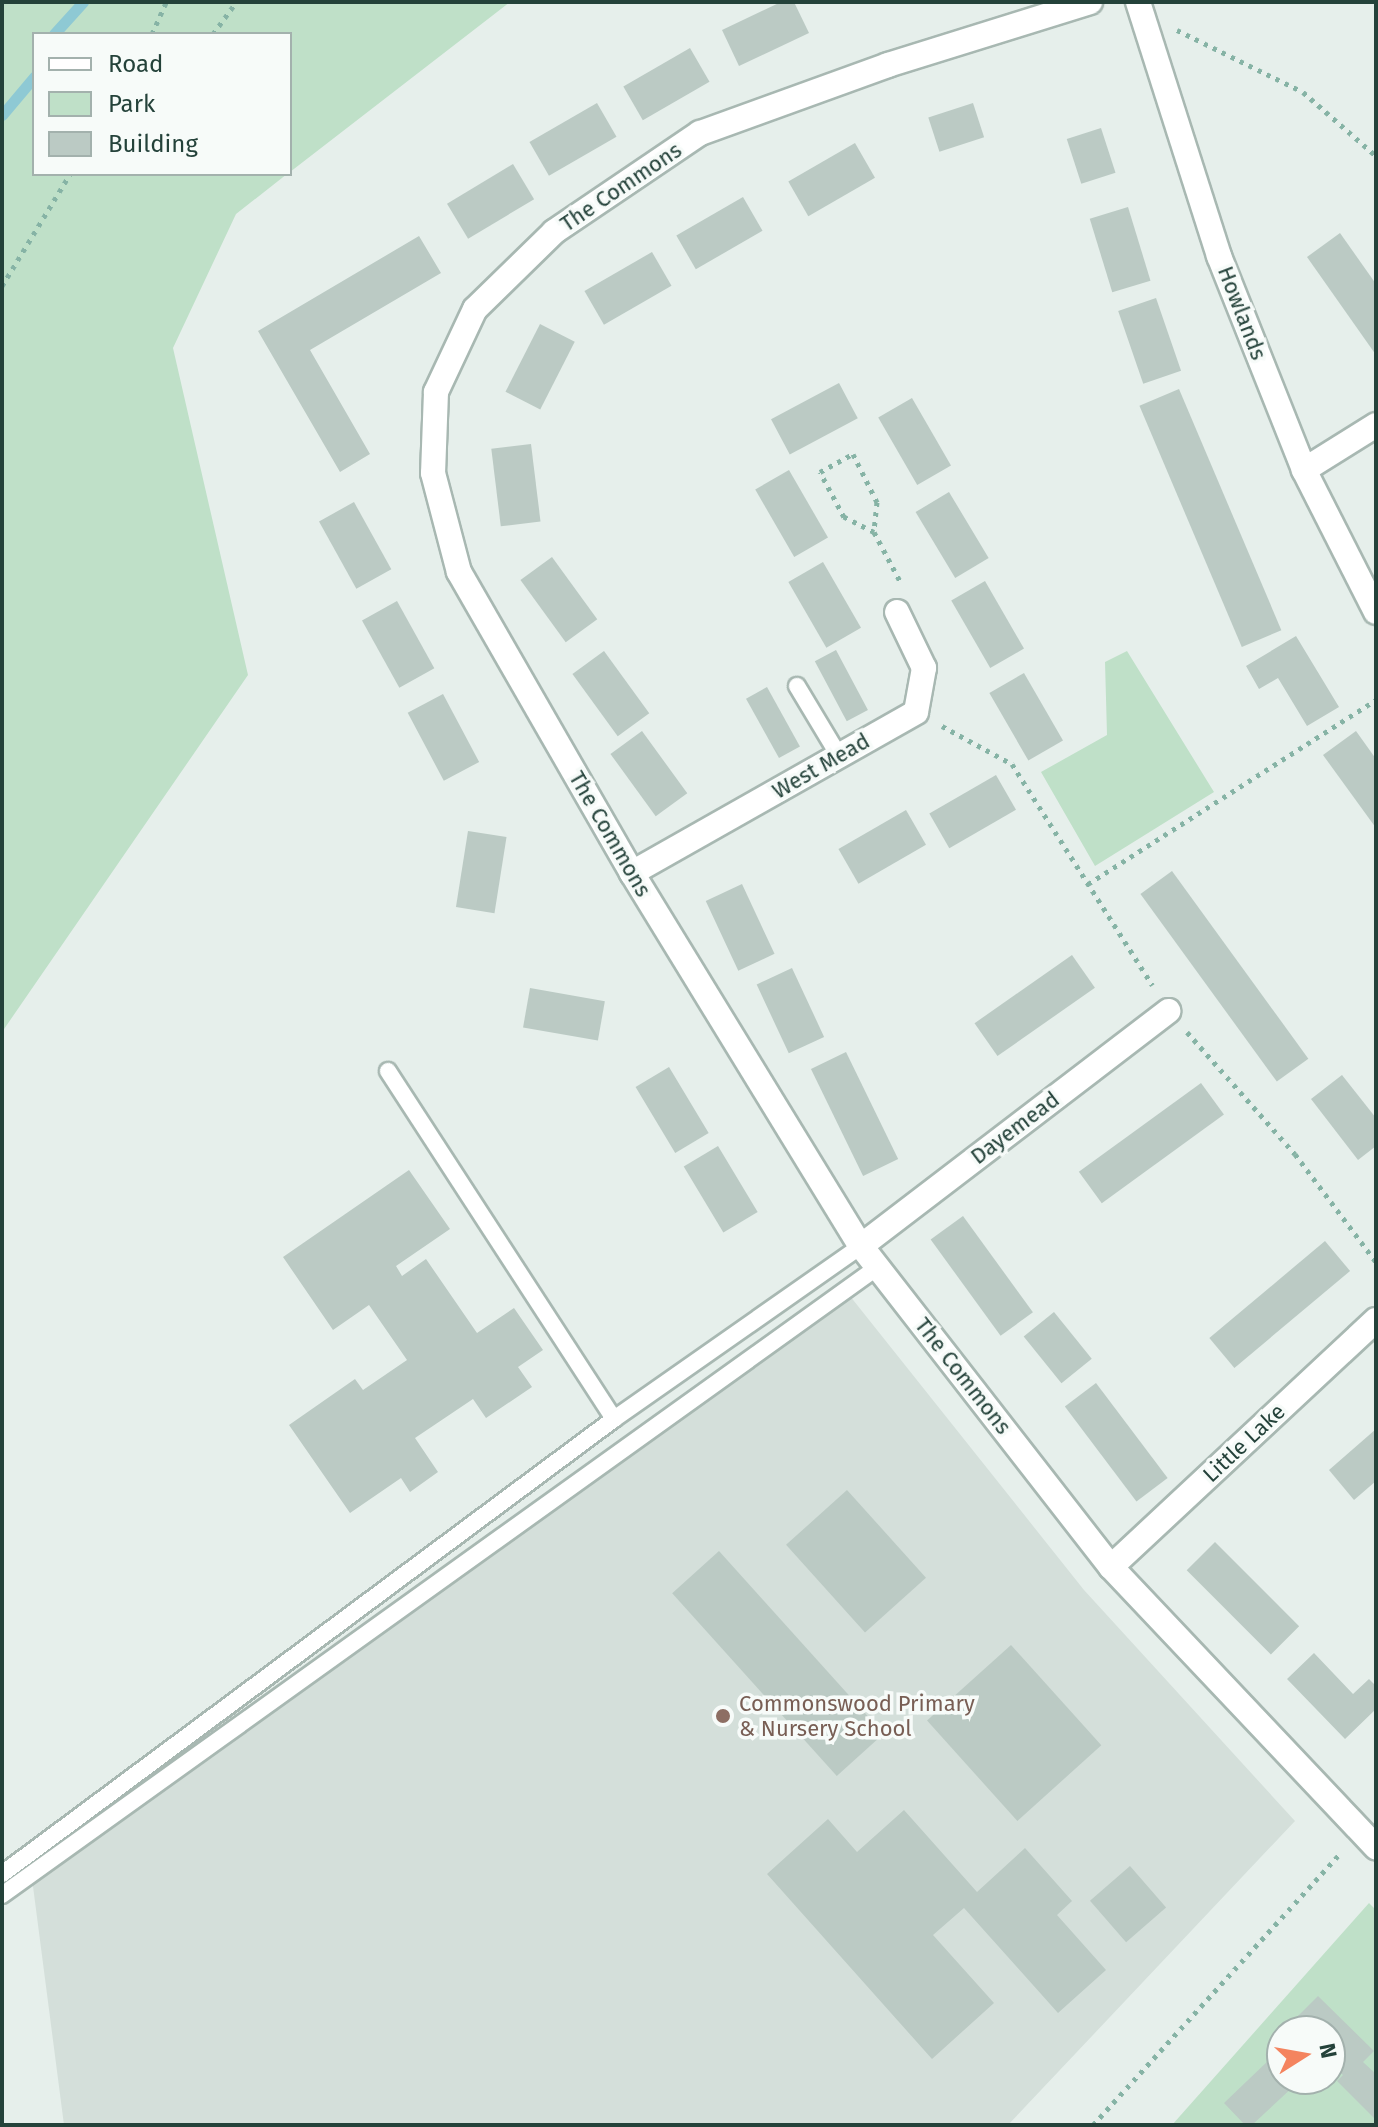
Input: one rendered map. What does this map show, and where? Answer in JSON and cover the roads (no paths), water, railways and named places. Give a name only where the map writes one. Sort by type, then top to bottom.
[{"type":"street","name":"The Commons","points":[[1090,2],[888,65],[700,133],[554,232],[475,309],[436,392],[433,473],[459,572],[632,873],[861,1246],[1111,1567],[1369,1839]]},
{"type":"street","name":"Howlands","points":[[1139,7],[1219,256],[1304,470],[1376,612]]},
{"type":"street","points":[[1304,470],[1376,425]]},
{"type":"street","name":"West Mead","points":[[632,873],[916,712],[924,668],[897,612]]},
{"type":"street","name":"Dayemead","points":[[861,1246],[1168,1011]]},
{"type":"street","name":"Little Lake","points":[[1111,1567],[1376,1320]]},
{"type":"lane","points":[[797,686],[839,756]]},
{"type":"lane","points":[[388,1071],[614,1419]]},
{"type":"lane","points":[[2,1874],[614,1419],[861,1246]]},
{"type":"lane","points":[[2,1895],[878,1267]]},
{"type":"waterway","points":[[56,32],[83,2]]},
{"type":"waterway","points":[[2,115],[32,79]]},
{"type":"place","name":"Commonswood Primary & Nursery School","points":[[723,1716]]}]
